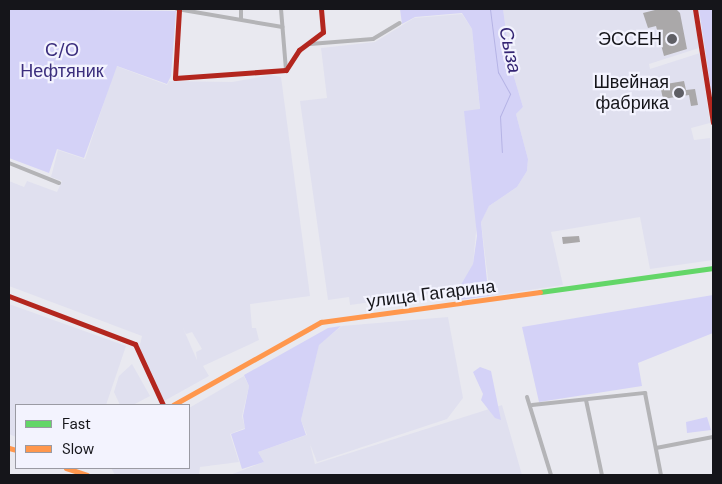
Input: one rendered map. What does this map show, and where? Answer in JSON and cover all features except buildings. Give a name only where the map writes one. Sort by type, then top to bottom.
[{"type":"street","points":[[282,27],[197,10],[178,9],[175,78],[286,70]]},
{"type":"street","points":[[240,9],[241,19]]},
{"type":"street","points":[[281,9],[286,70]]},
{"type":"street","points":[[286,70],[299,50],[310,44],[323,32],[321,9]]},
{"type":"street","points":[[696,9],[713,123]]},
{"type":"street","points":[[310,44],[373,39],[400,23]]},
{"type":"street","points":[[9,163],[59,183]]},
{"type":"street","name":"улица Гагарина","points":[[176,404],[299,331],[321,322],[713,268]]},
{"type":"street","points":[[9,296],[104,329],[135,344],[163,404]]},
{"type":"street","points":[[532,405],[645,393],[661,475]]},
{"type":"street","points":[[527,397],[532,405],[551,475]]},
{"type":"street","points":[[586,400],[602,475]]},
{"type":"street","points":[[656,448],[713,438]]},
{"type":"street","points":[[69,469],[87,475]]},
{"type":"shaded area","points":[[503,9],[693,9],[699,48],[649,64],[650,69],[700,53],[710,123],[691,128],[694,140],[710,138],[713,260],[650,269],[640,217],[551,232],[563,285],[490,296],[481,221],[489,206],[517,187],[527,171],[528,159],[516,114],[523,107],[511,67]]},
{"type":"shaded area","points":[[462,14],[472,29],[480,110],[465,111],[477,222],[473,264],[467,278],[459,290],[350,305],[349,297],[328,300],[300,101],[327,98],[321,48],[375,42],[414,18]]},
{"type":"shaded area","points":[[116,66],[167,85],[169,81],[232,82],[271,75],[281,77],[310,296],[250,304],[252,328],[256,328],[259,340],[203,366],[209,376],[164,401],[139,349],[142,336],[9,286],[9,181],[24,187],[27,181],[57,192],[62,181],[51,177],[58,150],[85,159]],"holes":[[[183,328],[186,334],[192,332],[202,349],[196,352],[197,360]]]},
{"type":"shaded area","points":[[9,304],[126,346],[106,404],[15,404],[15,437],[9,434]]},
{"type":"shaded area","points":[[448,317],[463,398],[447,419],[317,462],[310,444],[315,464],[502,405],[522,475],[230,475],[264,462],[258,452],[307,435],[301,420],[319,344],[342,326]]},
{"type":"shaded area","points":[[132,364],[150,396],[135,404],[120,404],[114,392],[119,376]]},
{"type":"shaded area","points":[[244,376],[249,386],[242,416],[245,428],[230,434],[239,462],[200,467],[199,475],[115,475],[112,469],[190,469],[190,407]]},
{"type":"green space","name":"С/О Нефтяник","points":[[9,9],[176,11],[171,76],[167,84],[117,66],[84,158],[57,149],[49,173],[9,158]]},
{"type":"green space","points":[[400,9],[503,9],[511,67],[523,107],[516,114],[528,159],[527,171],[517,187],[489,206],[481,222],[487,281],[494,291],[489,296],[460,300],[455,295],[473,264],[477,236],[464,111],[480,109],[472,29],[462,13],[415,17],[402,24]]},
{"type":"green space","points":[[699,9],[713,9],[713,103]]},
{"type":"green space","points":[[713,295],[713,333],[638,363],[642,386],[539,402],[522,327]]},
{"type":"green space","points":[[341,326],[319,345],[301,420],[306,435],[258,452],[264,462],[242,469],[231,434],[245,429],[243,416],[249,386],[244,375],[328,328]]},
{"type":"green space","points":[[480,367],[491,371],[501,420],[495,418],[481,400],[483,394],[473,372]]},
{"type":"green space","points":[[707,417],[711,430],[687,433],[686,422]]},
{"type":"waterway","name":"Сыза","points":[[490,9],[498,72],[510,94],[500,116],[502,152]]},
{"type":"traffic: fast","points":[[540,292],[713,268]]},
{"type":"traffic: slow","points":[[175,404],[321,322],[540,292]]},
{"type":"traffic: slow","points":[[9,448],[15,450]]},
{"type":"traffic: slow","points":[[69,469],[87,475]]},
{"type":"traffic: jam","points":[[179,10],[175,78],[286,70],[299,50],[323,32],[321,9]]},
{"type":"traffic: jam","points":[[695,9],[713,123]]},
{"type":"traffic: jam","points":[[9,296],[135,344],[163,404]]},
{"type":"place","name":"ЭССЕН","points":[[672,39]]},
{"type":"place","name":"Швейная фабрика","points":[[679,93]]}]
